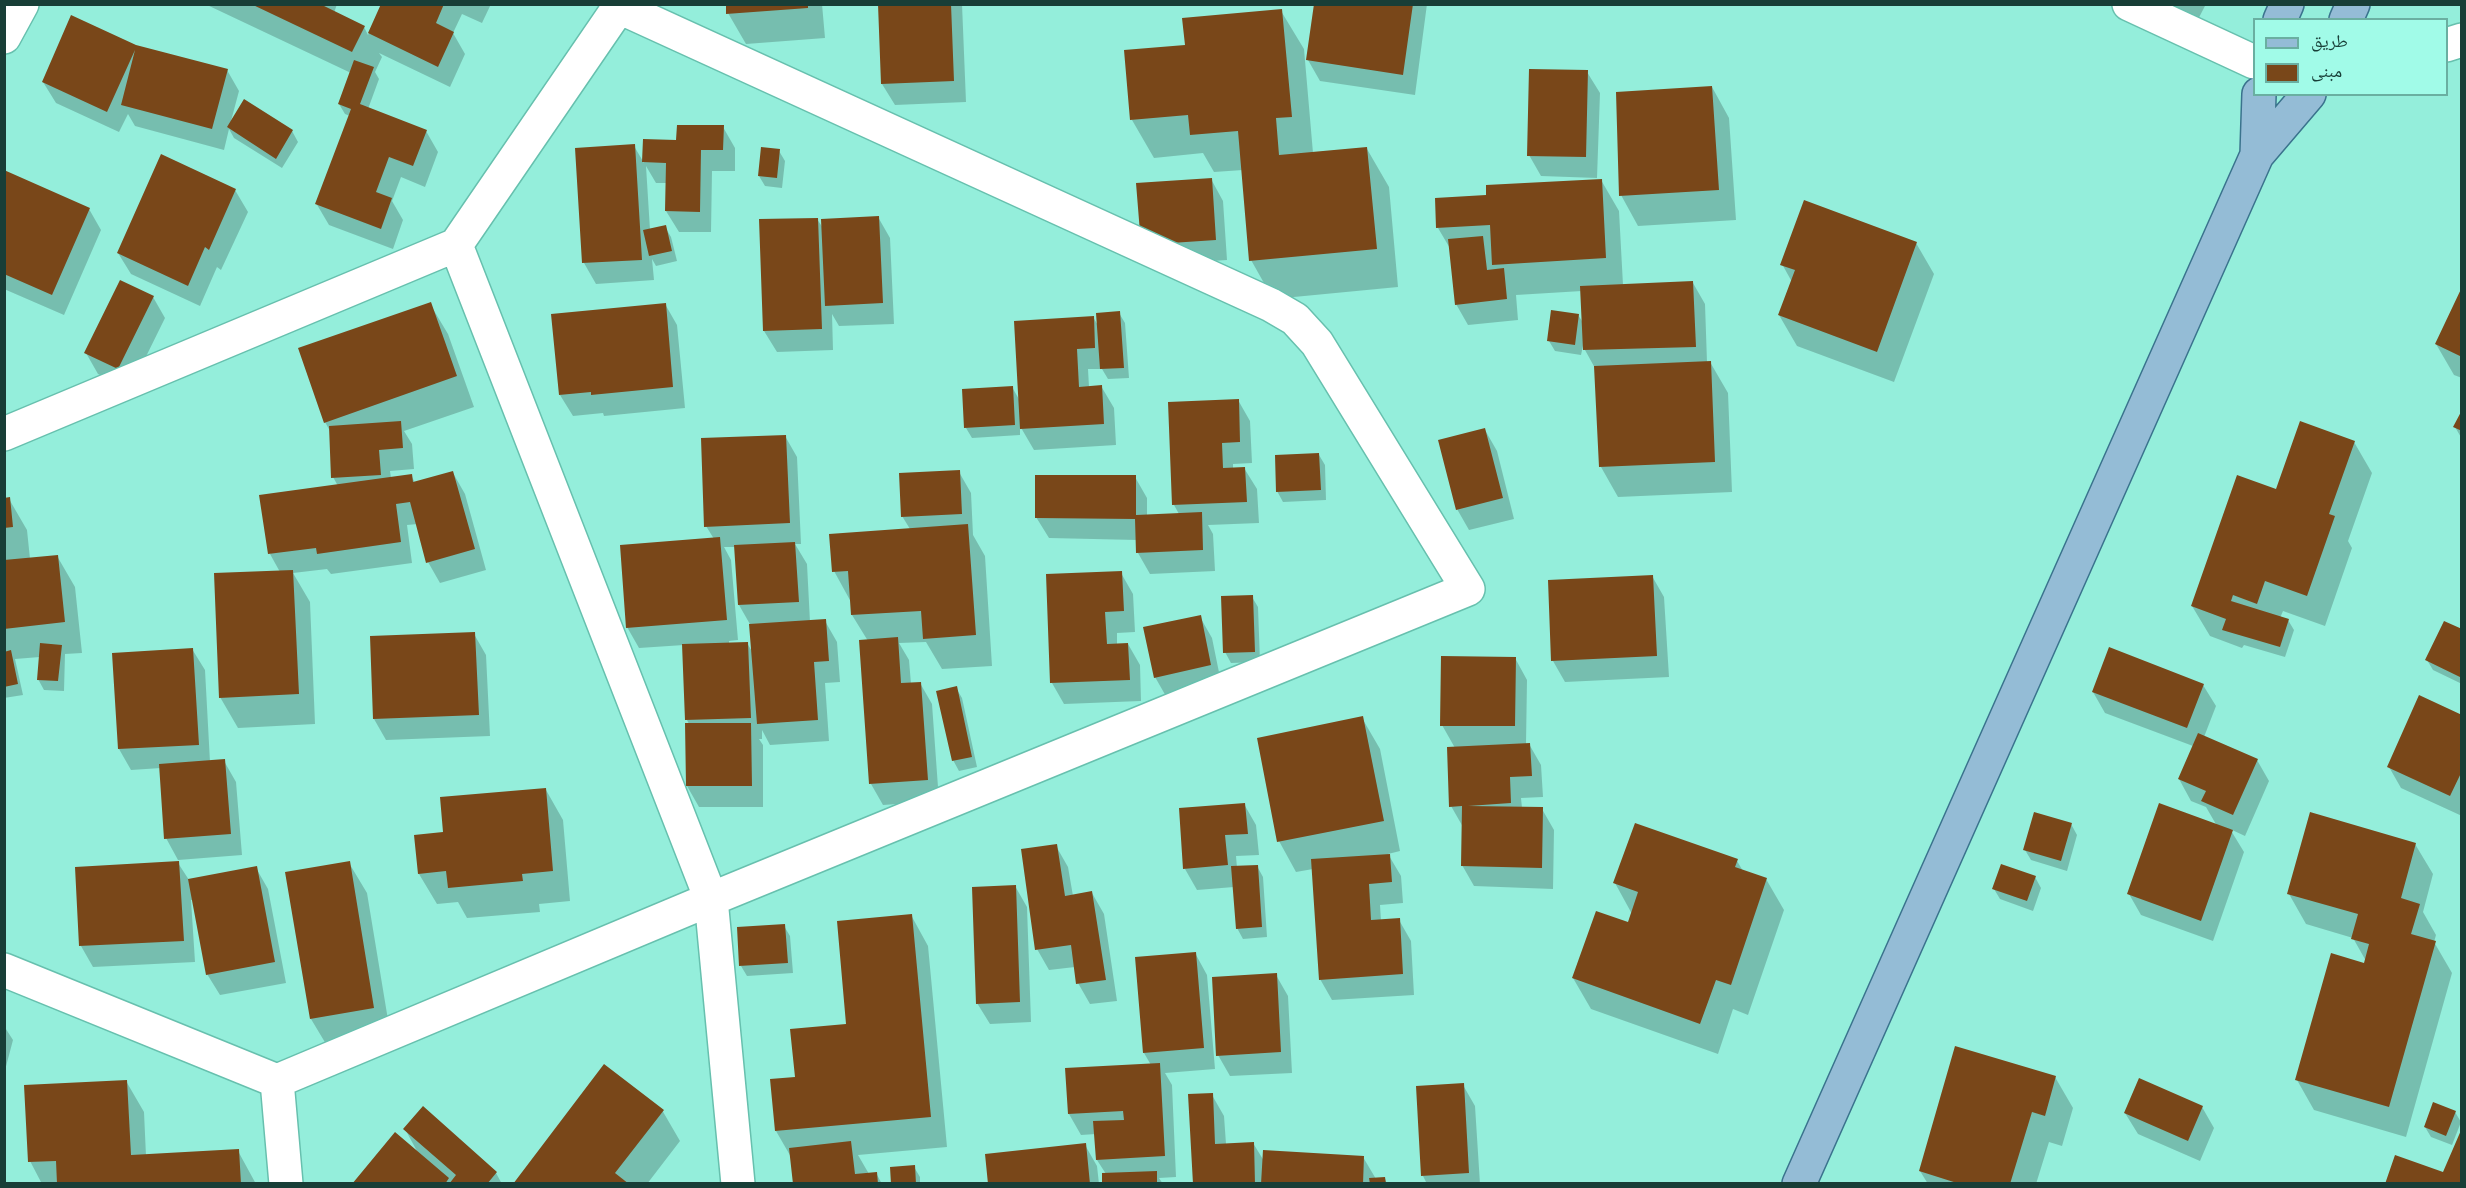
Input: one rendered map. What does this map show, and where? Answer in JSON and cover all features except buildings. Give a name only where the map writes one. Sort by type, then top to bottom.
[{"type":"main road","points":[[2281,18],[2287,4]]},
{"type":"main road","points":[[2347,18],[2353,4]]},
{"type":"main road","points":[[2257,155],[2259,96]]},
{"type":"main road","points":[[1798,1184],[2257,155],[2307,96]]},
{"type":"street","points":[[4,37],[22,4]]},
{"type":"street","points":[[2129,4],[2253,62]]},
{"type":"street","points":[[4,434],[456,245],[619,7],[1271,305],[1295,319],[1317,342],[1468,589],[711,899],[278,1081],[4,970]]},
{"type":"street","points":[[456,245],[711,899],[738,1184]]},
{"type":"street","points":[[278,1081],[286,1184]]}]
